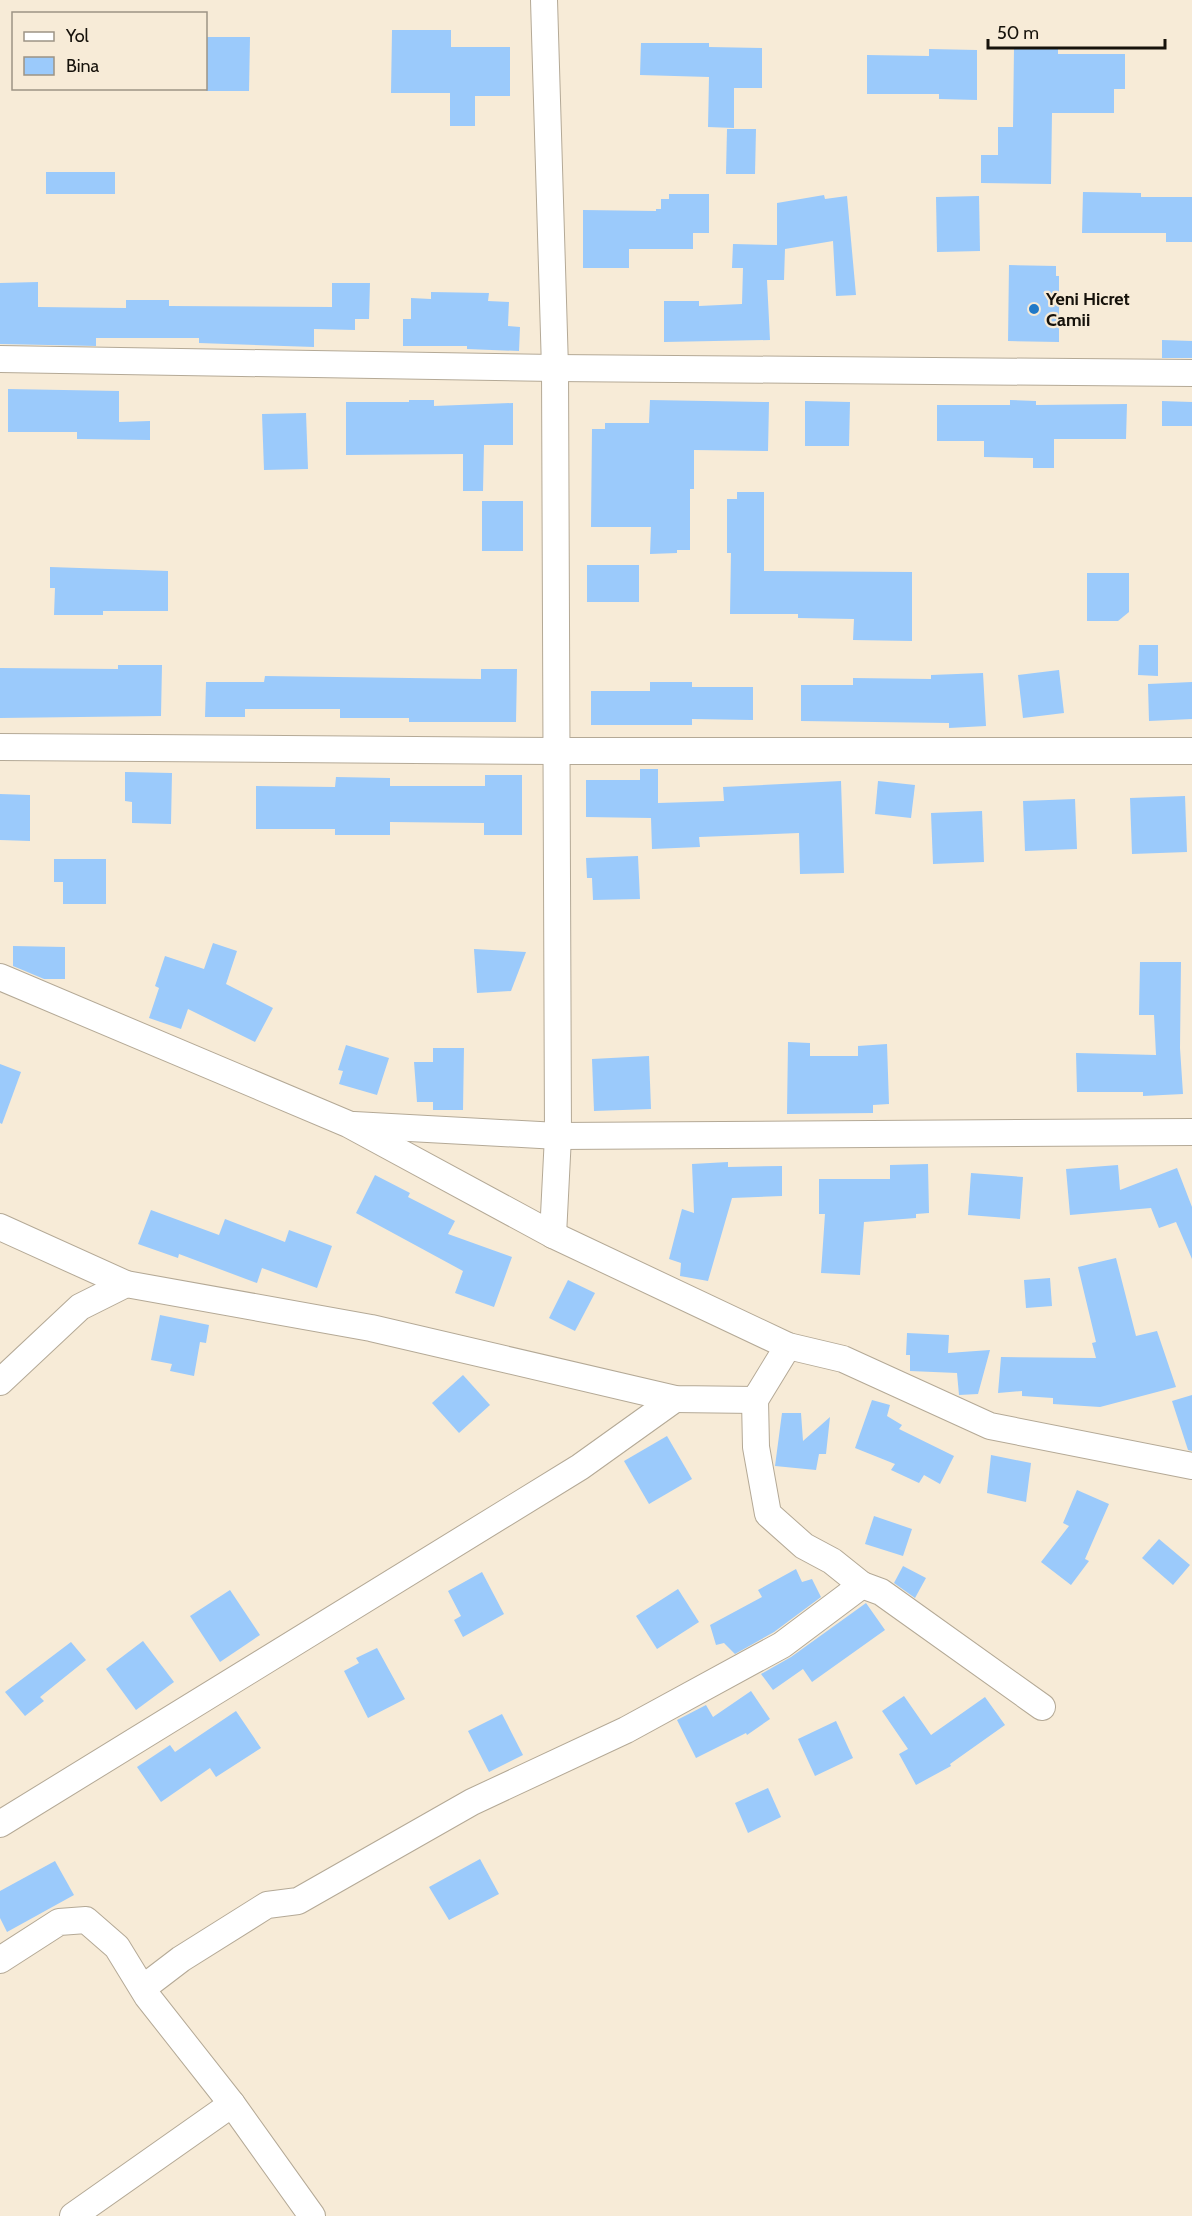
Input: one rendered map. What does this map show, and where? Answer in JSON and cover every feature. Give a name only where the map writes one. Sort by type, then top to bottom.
[{"type":"street","points":[[544,0],[555,368],[558,1136],[553,1235]]},
{"type":"street","points":[[0,359],[555,368],[1192,373]]},
{"type":"street","points":[[0,747],[557,751],[1192,751]]},
{"type":"street","points":[[0,977],[348,1124],[553,1235],[788,1346],[843,1359],[990,1426],[1192,1466]]},
{"type":"street","points":[[348,1124],[558,1136],[1192,1131]]},
{"type":"street","points":[[4,1234],[126,1284],[371,1328],[675,1399],[756,1400]]},
{"type":"street","points":[[0,1382],[80,1307],[126,1284]]},
{"type":"street","points":[[788,1346],[756,1400],[756,1447],[768,1514],[804,1546],[832,1561],[862,1585],[880,1592],[1042,1707]]},
{"type":"street","points":[[0,1824],[580,1467],[675,1399]]},
{"type":"street","points":[[143,1988],[181,1959],[267,1905],[298,1901],[472,1802],[626,1730],[782,1645],[862,1585]]},
{"type":"street","points":[[0,1960],[59,1923],[86,1920],[117,1947],[143,1988],[232,2104],[312,2216]]},
{"type":"street","points":[[73,2216],[232,2104]]},
{"type":"building","points":[[392,30],[451,30],[451,47],[510,47],[510,96],[475,96],[475,126],[450,126],[450,93],[391,93]]},
{"type":"building","points":[[207,37],[250,37],[249,91],[206,91]]},
{"type":"building","points":[[641,43],[709,43],[709,47],[762,48],[762,88],[734,88],[734,128],[708,127],[709,77],[640,75]]},
{"type":"building","points":[[1014,48],[1058,48],[1058,54],[1125,54],[1125,89],[1114,89],[1114,113],[1052,113],[1051,184],[981,183],[981,155],[998,155],[998,127],[1013,127]]},
{"type":"building","points":[[929,49],[977,50],[977,100],[939,99],[939,94],[867,94],[867,55],[929,56]]},
{"type":"building","points":[[727,129],[756,129],[755,174],[726,174]]},
{"type":"building","points":[[46,172],[115,172],[115,194],[46,194]]},
{"type":"building","points":[[1083,192],[1141,193],[1141,197],[1192,197],[1192,242],[1166,242],[1166,233],[1082,233]]},
{"type":"building","points":[[669,194],[709,194],[709,233],[693,233],[693,249],[629,249],[629,268],[583,268],[583,210],[656,211],[656,209],[661,209],[661,199],[669,199]]},
{"type":"building","points":[[824,195],[825,199],[847,196],[856,295],[836,296],[833,241],[785,249],[784,280],[767,280],[770,340],[664,342],[664,301],[699,301],[699,306],[742,304],[743,268],[732,268],[733,244],[777,245],[777,203]]},
{"type":"building","points":[[979,196],[980,251],[937,252],[936,197]]},
{"type":"building","name":"Yeni Hicret Camii","points":[[1009,265],[1056,266],[1056,276],[1059,276],[1059,342],[1008,341]]},
{"type":"building","points":[[38,282],[38,307],[126,308],[126,300],[169,300],[169,306],[332,307],[332,283],[370,283],[369,319],[355,319],[355,330],[314,329],[314,347],[199,343],[199,338],[96,338],[96,346],[0,344],[0,283]]},
{"type":"building","points":[[431,292],[489,293],[488,301],[509,302],[508,326],[520,327],[519,351],[467,349],[467,346],[403,346],[403,319],[411,319],[411,298],[431,299]]},
{"type":"building","points":[[1162,340],[1192,341],[1192,358],[1162,358]]},
{"type":"building","points":[[8,389],[119,391],[119,422],[150,421],[150,440],[77,439],[77,432],[8,432]]},
{"type":"building","points":[[409,400],[434,400],[434,406],[513,403],[513,445],[484,445],[483,491],[463,491],[463,454],[346,455],[346,402],[409,402]]},
{"type":"building","points":[[650,400],[769,402],[768,451],[694,450],[694,489],[690,489],[690,550],[677,550],[677,553],[650,554],[651,527],[591,527],[592,429],[605,429],[605,423],[649,423]]},
{"type":"building","points":[[1010,400],[1036,401],[1036,405],[1127,404],[1126,439],[1054,439],[1054,468],[1033,468],[1033,458],[984,457],[984,441],[937,441],[937,405],[1010,405]]},
{"type":"building","points":[[805,401],[850,402],[849,446],[805,446]]},
{"type":"building","points":[[1162,401],[1192,402],[1192,426],[1162,426]]},
{"type":"building","points":[[306,413],[308,469],[264,470],[262,414]]},
{"type":"building","points":[[737,492],[764,492],[764,571],[912,572],[912,641],[853,640],[854,619],[798,618],[798,614],[730,614],[731,553],[727,553],[727,499],[737,499]]},
{"type":"building","points":[[482,501],[523,501],[523,551],[482,551]]},
{"type":"building","points":[[587,565],[639,565],[639,602],[587,602]]},
{"type":"building","points":[[50,567],[168,571],[168,611],[103,611],[103,615],[54,615],[55,588],[50,588]]},
{"type":"building","points":[[1087,573],[1129,573],[1129,612],[1118,621],[1087,621]]},
{"type":"building","points":[[1139,645],[1158,645],[1158,676],[1138,675]]},
{"type":"building","points":[[118,665],[162,665],[161,716],[0,718],[0,668],[118,669]]},
{"type":"building","points":[[481,669],[517,669],[516,722],[409,722],[409,718],[340,718],[340,709],[245,709],[245,717],[205,717],[206,682],[264,682],[265,676],[481,679]]},
{"type":"building","points":[[1059,670],[1064,713],[1023,718],[1018,675]]},
{"type":"building","points":[[983,673],[986,726],[949,728],[949,723],[801,721],[801,685],[853,685],[853,678],[931,679],[931,675]]},
{"type":"building","points":[[650,682],[692,682],[692,687],[753,687],[753,720],[692,719],[692,725],[591,725],[591,691],[650,691]]},
{"type":"building","points":[[1192,682],[1192,719],[1149,721],[1148,684]]},
{"type":"building","points":[[640,769],[658,769],[658,803],[724,801],[723,787],[841,781],[844,873],[800,874],[799,833],[699,837],[700,847],[652,849],[651,818],[586,817],[586,780],[640,780]]},
{"type":"building","points":[[125,772],[172,773],[171,824],[132,823],[132,802],[125,801]]},
{"type":"building","points":[[485,775],[522,775],[522,835],[484,835],[484,823],[390,822],[390,835],[335,835],[335,829],[256,829],[256,786],[335,787],[336,777],[390,778],[390,786],[485,786]]},
{"type":"building","points":[[878,781],[915,785],[911,818],[875,814]]},
{"type":"building","points":[[0,794],[30,795],[30,841],[0,840]]},
{"type":"building","points":[[1185,796],[1187,852],[1132,854],[1130,798]]},
{"type":"building","points":[[1075,799],[1077,849],[1025,851],[1023,801]]},
{"type":"building","points":[[982,811],[984,862],[933,864],[931,813]]},
{"type":"building","points":[[638,856],[640,899],[593,900],[592,878],[587,878],[586,858]]},
{"type":"building","points":[[54,859],[106,859],[106,904],[63,904],[63,882],[54,882]]},
{"type":"building","points":[[213,943],[237,951],[226,984],[273,1008],[255,1042],[188,1009],[181,1029],[149,1018],[159,988],[155,986],[165,956],[204,969]]},
{"type":"building","points":[[13,946],[65,947],[65,979],[44,979],[13,966]]},
{"type":"building","points":[[474,949],[526,952],[511,991],[477,993]]},
{"type":"building","points":[[1140,962],[1181,962],[1180,1048],[1183,1094],[1143,1096],[1143,1092],[1077,1092],[1076,1053],[1156,1055],[1154,1015],[1139,1015]]},
{"type":"building","points":[[788,1042],[810,1043],[810,1056],[858,1056],[858,1046],[887,1044],[889,1104],[873,1105],[873,1113],[787,1114]]},
{"type":"building","points":[[346,1045],[389,1058],[377,1095],[339,1084],[343,1071],[338,1070]]},
{"type":"building","points":[[433,1048],[464,1048],[463,1110],[433,1110],[433,1102],[417,1102],[414,1062],[433,1062]]},
{"type":"building","points":[[649,1056],[651,1109],[594,1111],[592,1059]]},
{"type":"building","points":[[0,1064],[21,1072],[2,1124],[0,1123]]},
{"type":"building","points":[[728,1162],[728,1167],[782,1166],[782,1196],[732,1198],[708,1281],[680,1276],[681,1263],[669,1259],[682,1209],[694,1213],[692,1164]]},
{"type":"building","points":[[928,1164],[929,1213],[916,1214],[916,1218],[864,1222],[860,1275],[821,1273],[825,1214],[819,1214],[819,1179],[890,1179],[890,1165]]},
{"type":"building","points":[[1118,1165],[1120,1190],[1177,1168],[1192,1207],[1192,1259],[1176,1222],[1159,1228],[1151,1208],[1070,1215],[1066,1169]]},
{"type":"building","points":[[971,1173],[1023,1177],[1020,1219],[968,1215]]},
{"type":"building","points":[[375,1175],[410,1193],[408,1197],[455,1221],[448,1234],[512,1257],[494,1307],[455,1293],[463,1271],[356,1213]]},
{"type":"building","points":[[151,1210],[219,1235],[225,1219],[285,1242],[289,1230],[332,1246],[317,1288],[262,1268],[257,1283],[179,1254],[178,1258],[138,1244]]},
{"type":"building","points":[[1116,1258],[1136,1336],[1157,1331],[1176,1387],[1100,1407],[1053,1404],[1053,1398],[1022,1396],[1022,1391],[998,1393],[1001,1357],[1096,1358],[1092,1343],[1096,1342],[1078,1267]]},
{"type":"building","points":[[1050,1278],[1052,1306],[1026,1308],[1024,1280]]},
{"type":"building","points":[[568,1280],[595,1293],[575,1331],[549,1318]]},
{"type":"building","points":[[160,1315],[209,1325],[206,1343],[200,1342],[194,1376],[170,1371],[172,1364],[151,1360]]},
{"type":"building","points":[[907,1333],[949,1335],[948,1353],[990,1350],[978,1394],[959,1395],[957,1373],[910,1371],[910,1355],[906,1355]]},
{"type":"building","points":[[463,1375],[490,1405],[459,1433],[432,1403]]},
{"type":"building","points":[[1192,1395],[1192,1451],[1188,1450],[1172,1401]]},
{"type":"building","points":[[872,1400],[890,1405],[887,1416],[902,1425],[899,1429],[954,1456],[940,1484],[924,1475],[919,1483],[891,1470],[895,1464],[855,1448]]},
{"type":"building","points":[[782,1413],[801,1413],[803,1441],[830,1417],[826,1454],[819,1454],[816,1470],[775,1466]]},
{"type":"building","points":[[667,1436],[692,1479],[649,1504],[624,1461]]},
{"type":"building","points":[[991,1455],[1031,1463],[1026,1502],[987,1493]]},
{"type":"building","points":[[1077,1490],[1109,1504],[1085,1559],[1089,1561],[1071,1585],[1041,1562],[1069,1526],[1063,1523]]},
{"type":"building","points":[[874,1516],[912,1529],[903,1556],[865,1544]]},
{"type":"building","points":[[1159,1539],[1190,1565],[1173,1585],[1142,1558]]},
{"type":"building","points":[[903,1566],[926,1578],[915,1598],[894,1583]]},
{"type":"building","points":[[796,1569],[802,1582],[812,1579],[821,1597],[774,1632],[735,1654],[724,1643],[716,1645],[710,1625],[762,1597],[758,1590]]},
{"type":"building","points":[[482,1572],[504,1614],[463,1637],[454,1620],[461,1616],[448,1591]]},
{"type":"building","points":[[678,1589],[699,1622],[657,1649],[636,1616]]},
{"type":"building","points":[[230,1590],[260,1635],[220,1662],[190,1616]]},
{"type":"building","points":[[866,1603],[885,1630],[812,1682],[803,1669],[773,1690],[761,1674],[791,1657]]},
{"type":"building","points":[[143,1641],[174,1682],[136,1710],[106,1669]]},
{"type":"building","points":[[71,1642],[86,1660],[40,1697],[44,1701],[25,1716],[5,1692]]},
{"type":"building","points":[[377,1648],[405,1699],[368,1718],[344,1671],[359,1663],[356,1658]]},
{"type":"building","points":[[751,1691],[770,1719],[747,1735],[746,1733],[696,1758],[677,1720],[706,1705],[713,1717]]},
{"type":"building","points":[[904,1696],[931,1735],[985,1697],[1005,1725],[950,1764],[951,1766],[916,1785],[899,1754],[908,1749],[882,1711]]},
{"type":"building","points":[[236,1711],[261,1748],[216,1777],[210,1768],[161,1802],[137,1767],[170,1745],[175,1752]]},
{"type":"building","points":[[502,1714],[523,1755],[489,1772],[468,1731]]},
{"type":"building","points":[[836,1721],[853,1758],[815,1776],[798,1739]]},
{"type":"building","points":[[768,1788],[781,1817],[748,1833],[735,1803]]},
{"type":"building","points":[[480,1859],[499,1894],[449,1920],[429,1887]]},
{"type":"building","points":[[55,1861],[74,1895],[7,1932],[0,1918],[0,1891]]},
{"type":"place","name":"Yeni Hicret Camii","points":[[1034,309]]}]
